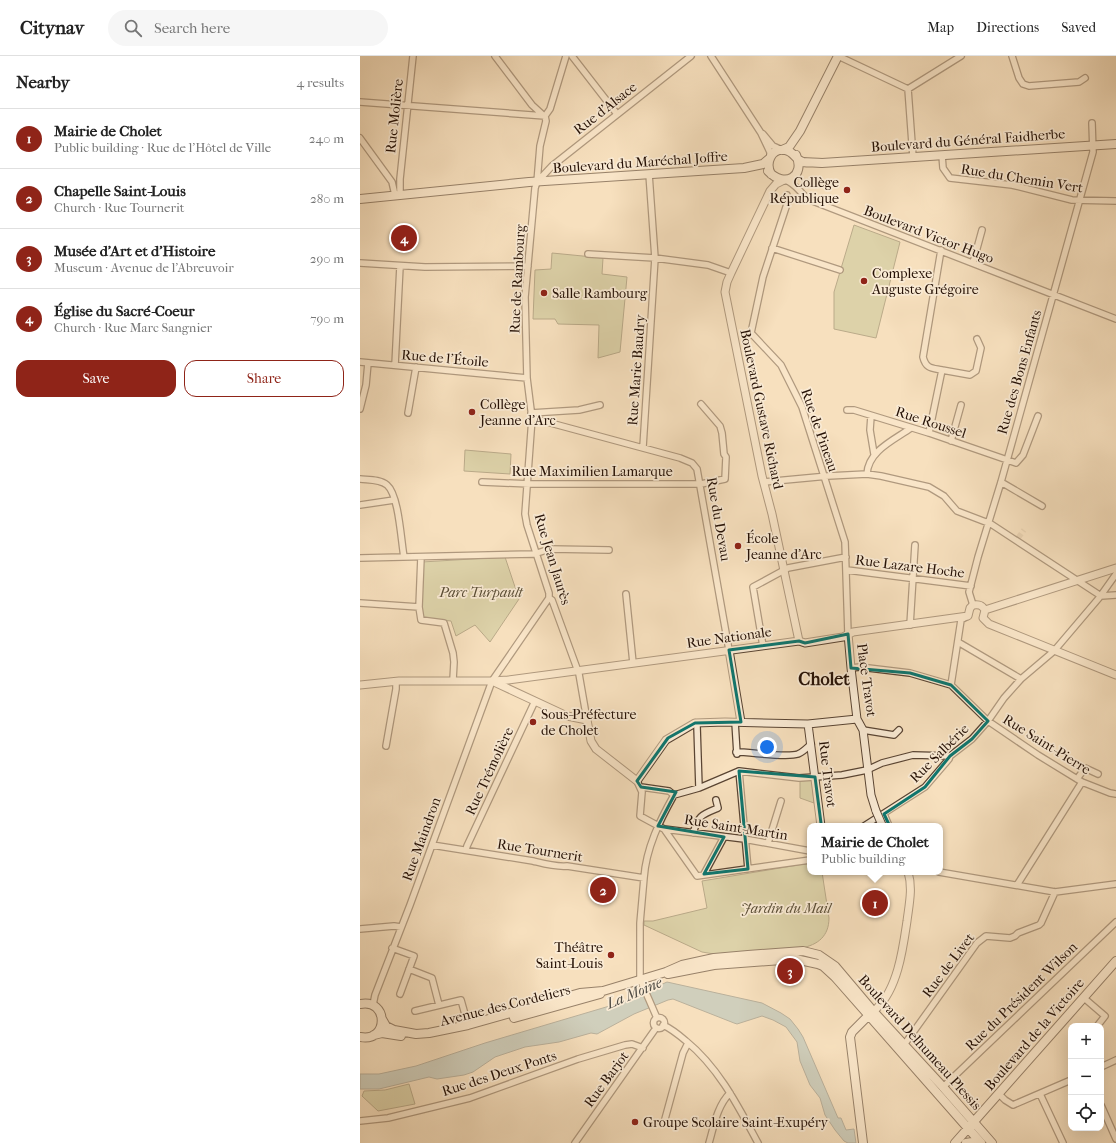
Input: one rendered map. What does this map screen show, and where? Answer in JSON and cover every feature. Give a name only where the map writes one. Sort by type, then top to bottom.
[{"type":"main road","points":[[800,131],[795,149],[799,164],[797,172],[792,178],[784,180],[776,178],[771,174],[768,166],[770,158],[775,152],[789,147],[800,131],[838,56]]},
{"type":"main road","name":"Boulevard du Général Faidherbe","points":[[796,156],[803,162],[822,162],[1116,144]]},
{"type":"main road","points":[[782,150],[790,151],[796,156]]},
{"type":"main road","name":"Boulevard du Maréchal Joffre","points":[[744,168],[763,164],[770,158]]},
{"type":"main road","name":"Boulevard du Général Faidherbe","points":[[797,172],[806,166],[822,162]]},
{"type":"main road","name":"Boulevard du Maréchal Joffre","points":[[360,199],[537,182],[744,168],[764,168],[771,174]]},
{"type":"main road","name":"Boulevard Delhumeau Plessis","points":[[642,983],[664,975],[714,965],[795,959],[825,963],[835,977],[971,1125],[992,1143]]},
{"type":"main road","name":"Boulevard de la Victoire","points":[[955,1143],[1116,961]]},
{"type":"main road","name":"Avenue des Cordeliers","points":[[373,1005],[379,1011],[386,1026],[394,1030],[416,1034],[436,1032],[468,1025],[587,992],[642,983]]},
{"type":"main road","name":"Avenue des Cordeliers","points":[[360,1037],[368,1038],[382,1033],[410,1038],[420,1038],[455,1032],[642,983]]},
{"type":"main road","points":[[360,1004],[373,1005]]},
{"type":"main road","points":[[863,1143],[850,1037],[852,1032],[870,1014]]},
{"type":"main road","name":"Boulevard Delhumeau Plessis","points":[[870,1014],[904,1045],[943,1087],[971,1125],[981,1143]]},
{"type":"main road","points":[[374,1035],[380,1028],[382,1019]]},
{"type":"main road","points":[[966,1143],[977,1143]]},
{"type":"street","name":"Rue Molière","points":[[397,195],[413,56]]},
{"type":"street","points":[[496,56],[532,105],[544,116]]},
{"type":"street","points":[[544,116],[550,109],[566,56]]},
{"type":"street","points":[[572,56],[617,114]]},
{"type":"street","name":"Rue d’Alsace","points":[[537,182],[552,166],[691,56]]},
{"type":"street","points":[[711,56],[761,133],[770,152],[770,158]]},
{"type":"street","points":[[838,56],[908,89]]},
{"type":"street","points":[[908,89],[961,56]]},
{"type":"street","points":[[1012,56],[1019,78],[1023,84],[1029,86],[1078,82],[1084,78]]},
{"type":"street","points":[[908,89],[913,157]]},
{"type":"street","points":[[360,102],[544,116]]},
{"type":"street","name":"Rue de Rambourg","points":[[527,378],[525,324],[528,266],[540,146],[546,121],[544,116]]},
{"type":"street","name":"Rue des Bons Enfants","points":[[973,604],[970,592],[971,586],[1093,152],[1092,123]]},
{"type":"street","points":[[761,133],[773,146],[782,150]]},
{"type":"street","points":[[360,138],[392,182],[397,195]]},
{"type":"street","name":"Rue du Chemin Vert","points":[[942,155],[943,168],[950,178],[1012,185],[1072,200],[1116,201]]},
{"type":"street","points":[[797,172],[797,183],[800,190]]},
{"type":"street","name":"Rue Marie Baudry","points":[[643,447],[655,258],[650,174]]},
{"type":"street","name":"Boulevard Gustave Richard","points":[[771,174],[772,182],[770,191],[730,273],[726,292],[764,482],[799,641]]},
{"type":"street","points":[[392,182],[400,179]]},
{"type":"street","name":"Boulevard Gustave Richard","points":[[770,191],[776,184],[784,180]]},
{"type":"street","name":"Boulevard Victor Hugo","points":[[784,180],[793,183],[805,197],[810,200],[941,250],[1116,320]]},
{"type":"street","name":"Rue de Pineau","points":[[787,195],[788,201],[763,277],[751,333],[781,365],[802,407],[845,542],[843,560],[844,568],[847,570]]},
{"type":"street","points":[[973,263],[982,230]]},
{"type":"street","points":[[772,248],[840,270]]},
{"type":"street","points":[[941,250],[923,357],[924,364],[929,367],[970,375],[976,371],[980,348],[977,339]]},
{"type":"street","points":[[588,254],[655,258],[708,265],[730,273]]},
{"type":"street","points":[[360,263],[425,268],[528,266]]},
{"type":"street","points":[[395,365],[400,266]]},
{"type":"street","name":"Rue de l’Étoile","points":[[360,362],[527,378]]},
{"type":"street","points":[[360,409],[366,385],[368,363]]},
{"type":"street","points":[[408,413],[416,367]]},
{"type":"street","points":[[928,433],[942,370]]},
{"type":"street","name":"Rue Jean Jaurès","points":[[527,378],[532,416],[525,514],[527,525],[549,593],[549,598],[552,600],[581,682],[587,720]]},
{"type":"street","name":"Rue Maximilien Lamarque","points":[[482,482],[701,484],[725,479],[726,456],[724,454],[720,426],[701,404]]},
{"type":"street","points":[[532,416],[579,410],[600,405]]},
{"type":"street","points":[[951,441],[961,405]]},
{"type":"street","name":"Rue Roussel","points":[[847,410],[854,410],[928,433],[1007,460]]},
{"type":"street","name":"Rue du Devau","points":[[532,416],[680,458],[692,463],[698,468],[730,650]]},
{"type":"street","points":[[871,416],[871,437],[874,454]]},
{"type":"street","points":[[1007,460],[1016,463],[1023,455],[1038,416]]},
{"type":"street","points":[[867,474],[870,461],[874,454],[911,428]]},
{"type":"street","points":[[764,482],[824,476],[867,474],[929,487],[944,496],[957,511],[988,523],[1018,539],[1102,596],[1116,595]]},
{"type":"street","points":[[360,478],[383,482],[388,486],[398,511],[404,557]]},
{"type":"street","points":[[1001,482],[1040,505]]},
{"type":"street","points":[[360,505],[394,500]]},
{"type":"street","points":[[910,625],[915,545]]},
{"type":"street","points":[[360,558],[421,558],[536,554],[550,549],[609,550]]},
{"type":"street","points":[[763,646],[753,587],[788,568],[844,557]]},
{"type":"street","points":[[421,558],[419,607],[421,620],[444,623],[449,637],[453,658],[453,680]]},
{"type":"street","points":[[985,610],[1116,568]]},
{"type":"street","points":[[847,570],[848,634]]},
{"type":"street","name":"Rue Lazare Hoche","points":[[847,570],[971,586]]},
{"type":"street","name":"Rue Salbérie","points":[[869,823],[925,787],[950,756],[972,739],[988,721],[1004,698],[1021,680],[1054,651],[1102,596],[1116,574]]},
{"type":"street","points":[[626,594],[633,663]]},
{"type":"street","name":"Rue Maindron","points":[[373,1005],[375,995],[392,948],[492,682],[549,598]]},
{"type":"street","points":[[360,603],[419,607]]},
{"type":"street","points":[[851,668],[860,667],[910,673],[951,685],[961,620],[968,616],[970,608],[973,604],[978,604],[985,610]]},
{"type":"street","points":[[985,610],[983,618],[989,624],[1116,675]]},
{"type":"street","name":"Rue Nationale","points":[[492,682],[799,641],[806,643],[843,637],[853,632],[968,616]]},
{"type":"street","name":"Place Travot","points":[[848,634],[857,719],[863,730]]},
{"type":"street","points":[[958,642],[1021,680]]},
{"type":"street","points":[[730,650],[738,722],[737,753],[795,754],[804,750],[811,744]]},
{"type":"street","points":[[360,685],[396,681],[453,680],[492,682],[567,716],[587,720],[591,741],[596,749],[639,784],[669,791],[674,794],[699,788],[739,771],[799,778],[815,777],[842,775],[867,770],[889,760],[913,755],[950,756]]},
{"type":"street","points":[[386,746],[396,690],[396,681]]},
{"type":"street","name":"Rue Saint-Pierre","points":[[951,685],[988,721],[1080,780],[1110,793],[1116,794]]},
{"type":"street","name":"Rue Trémolière","points":[[466,850],[535,701]]},
{"type":"street","points":[[639,784],[666,740],[695,723],[738,722],[808,724],[857,719]]},
{"type":"street","points":[[695,723],[697,726],[699,788]]},
{"type":"street","name":"Rue Travot","points":[[808,724],[822,823]]},
{"type":"street","points":[[881,823],[871,795],[863,730],[894,735],[899,730]]},
{"type":"street","points":[[1017,885],[1080,780],[1085,768],[1098,774]]},
{"type":"street","points":[[739,771],[744,839],[748,868]]},
{"type":"street","points":[[639,784],[642,792],[640,816],[661,827],[697,876],[807,860]]},
{"type":"street","points":[[657,1018],[655,1010],[642,983],[640,923],[644,878],[650,849],[661,827],[674,794]]},
{"type":"street","points":[[694,833],[698,819],[718,808],[716,800]]},
{"type":"street","points":[[768,843],[781,801]]},
{"type":"street","points":[[884,814],[887,823]]},
{"type":"street","name":"Rue Saint-Martin","points":[[661,827],[694,833],[744,839],[807,850]]},
{"type":"street","points":[[704,874],[724,837]]},
{"type":"street","name":"Rue Tournerit","points":[[432,845],[545,864],[644,878]]},
{"type":"street","points":[[943,873],[1055,892],[1116,884]]},
{"type":"street","points":[[870,1014],[880,1004],[888,992],[899,966],[910,900],[911,887],[909,875]]},
{"type":"street","name":"Rue de Livet","points":[[904,1045],[977,943],[986,936],[1010,938],[1018,933],[1039,925],[1055,892]]},
{"type":"street","name":"Rue du Président Wilson","points":[[943,1087],[1116,922]]},
{"type":"street","points":[[360,929],[394,926],[401,927]]},
{"type":"street","points":[[392,948],[414,956],[400,994]]},
{"type":"street","points":[[409,969],[432,978],[440,1005]]},
{"type":"street","points":[[1084,998],[1105,1016],[1100,1023]]},
{"type":"street","points":[[415,1011],[461,1000],[468,1025]]},
{"type":"street","points":[[657,1018],[661,1018],[663,1020],[663,1025]]},
{"type":"street","points":[[657,1018],[653,1023],[656,1028],[661,1028],[663,1025]]},
{"type":"street","points":[[663,1025],[672,1030],[688,1043],[713,1068],[730,1093],[758,1143]]},
{"type":"street","name":"Rue Barjot","points":[[575,1143],[656,1028]]},
{"type":"street","points":[[665,1119],[688,1043]]},
{"type":"street","name":"Rue des Deux Ponts","points":[[360,1121],[388,1118],[470,1098],[578,1059],[625,1045],[632,1044],[643,1048]]},
{"type":"street","points":[[1104,1066],[1116,1060]]},
{"type":"street","points":[[999,1094],[1013,1105],[1068,1081]]},
{"type":"street","points":[[709,1143],[721,1105],[724,1098],[730,1093]]},
{"type":"street","points":[[1040,1094],[1063,1143]]},
{"type":"street","points":[[1104,1112],[1116,1139]]},
{"type":"highlighted area","points":[[848,634],[851,668],[910,673],[951,685],[988,721],[972,739],[950,756],[925,787],[884,814],[892,831],[923,847],[919,868],[825,854],[815,777],[739,771],[748,869],[704,874],[724,837],[658,826],[676,792],[641,787],[637,781],[668,738],[695,723],[741,722],[729,650],[799,641],[805,643]]},
{"type":"green space","name":"Complexe Auguste Grégoire","points":[[854,225],[900,242],[876,338],[834,329],[834,292]]},
{"type":"green space","points":[[552,253],[603,258],[602,274],[627,277],[620,352],[598,358],[599,325],[558,324],[555,319],[533,319],[535,270],[551,269]]},
{"type":"green space","points":[[465,450],[511,454],[510,474],[464,471]]},
{"type":"green space","name":"Parc Turpault","points":[[505,557],[519,599],[490,642],[475,625],[456,636],[451,621],[423,618],[420,607],[422,562]]},
{"type":"green space","points":[[812,780],[814,803],[800,798],[800,781]]},
{"type":"green space","name":"Jardin du Mail","points":[[807,864],[807,875],[822,875],[829,918],[825,935],[813,945],[807,947],[714,954],[702,952],[644,925],[644,921],[653,921],[707,908],[702,881]]},
{"type":"green space","points":[[409,1084],[415,1104],[378,1111],[362,1096],[364,1091],[385,1090]]},
{"type":"water","points":[[667,982],[762,1003],[790,1019],[803,1037],[838,1118],[841,1118],[846,1130],[854,1129],[856,1143],[848,1143],[844,1141],[825,1115],[820,1098],[810,1085],[800,1061],[797,1042],[786,1027],[762,1016],[737,1024],[673,999],[634,1014],[597,1034],[591,1033],[559,1042],[525,1047],[495,1057],[473,1072],[464,1075],[437,1079],[429,1077],[379,1089],[360,1089],[360,1074],[379,1074],[416,1066],[485,1043],[623,1002]]},
{"type":"tunnel","points":[[1018,538],[1024,530]]},
{"type":"place","name":"Collège République","points":[[847,190]]},
{"type":"place","name":"Église du Sacré-Coeur","points":[[404,238]]},
{"type":"place","name":"Complexe Auguste Grégoire","points":[[864,281]]},
{"type":"place","name":"Salle Rambourg","points":[[544,293]]},
{"type":"place","name":"Collège Jeanne d’Arc","points":[[472,412]]},
{"type":"place","name":"École Jeanne d’Arc","points":[[738,546]]},
{"type":"place","name":"Sous-Préfecture de Cholet","points":[[533,722]]},
{"type":"place","name":"Chapelle Saint-Louis","points":[[603,890]]},
{"type":"place","name":"Mairie de Cholet","points":[[875,903]]},
{"type":"place","name":"Théâtre Saint-Louis","points":[[611,955]]},
{"type":"place","name":"Musée d’Art et d’Histoire","points":[[790,971]]},
{"type":"place","name":"Groupe Scolaire Saint-Exupéry","points":[[635,1122]]},
{"type":"district","name":"Cholet","points":[[824,679]]},
{"type":"water label","name":"La Moine","points":[[634,993]]}]
